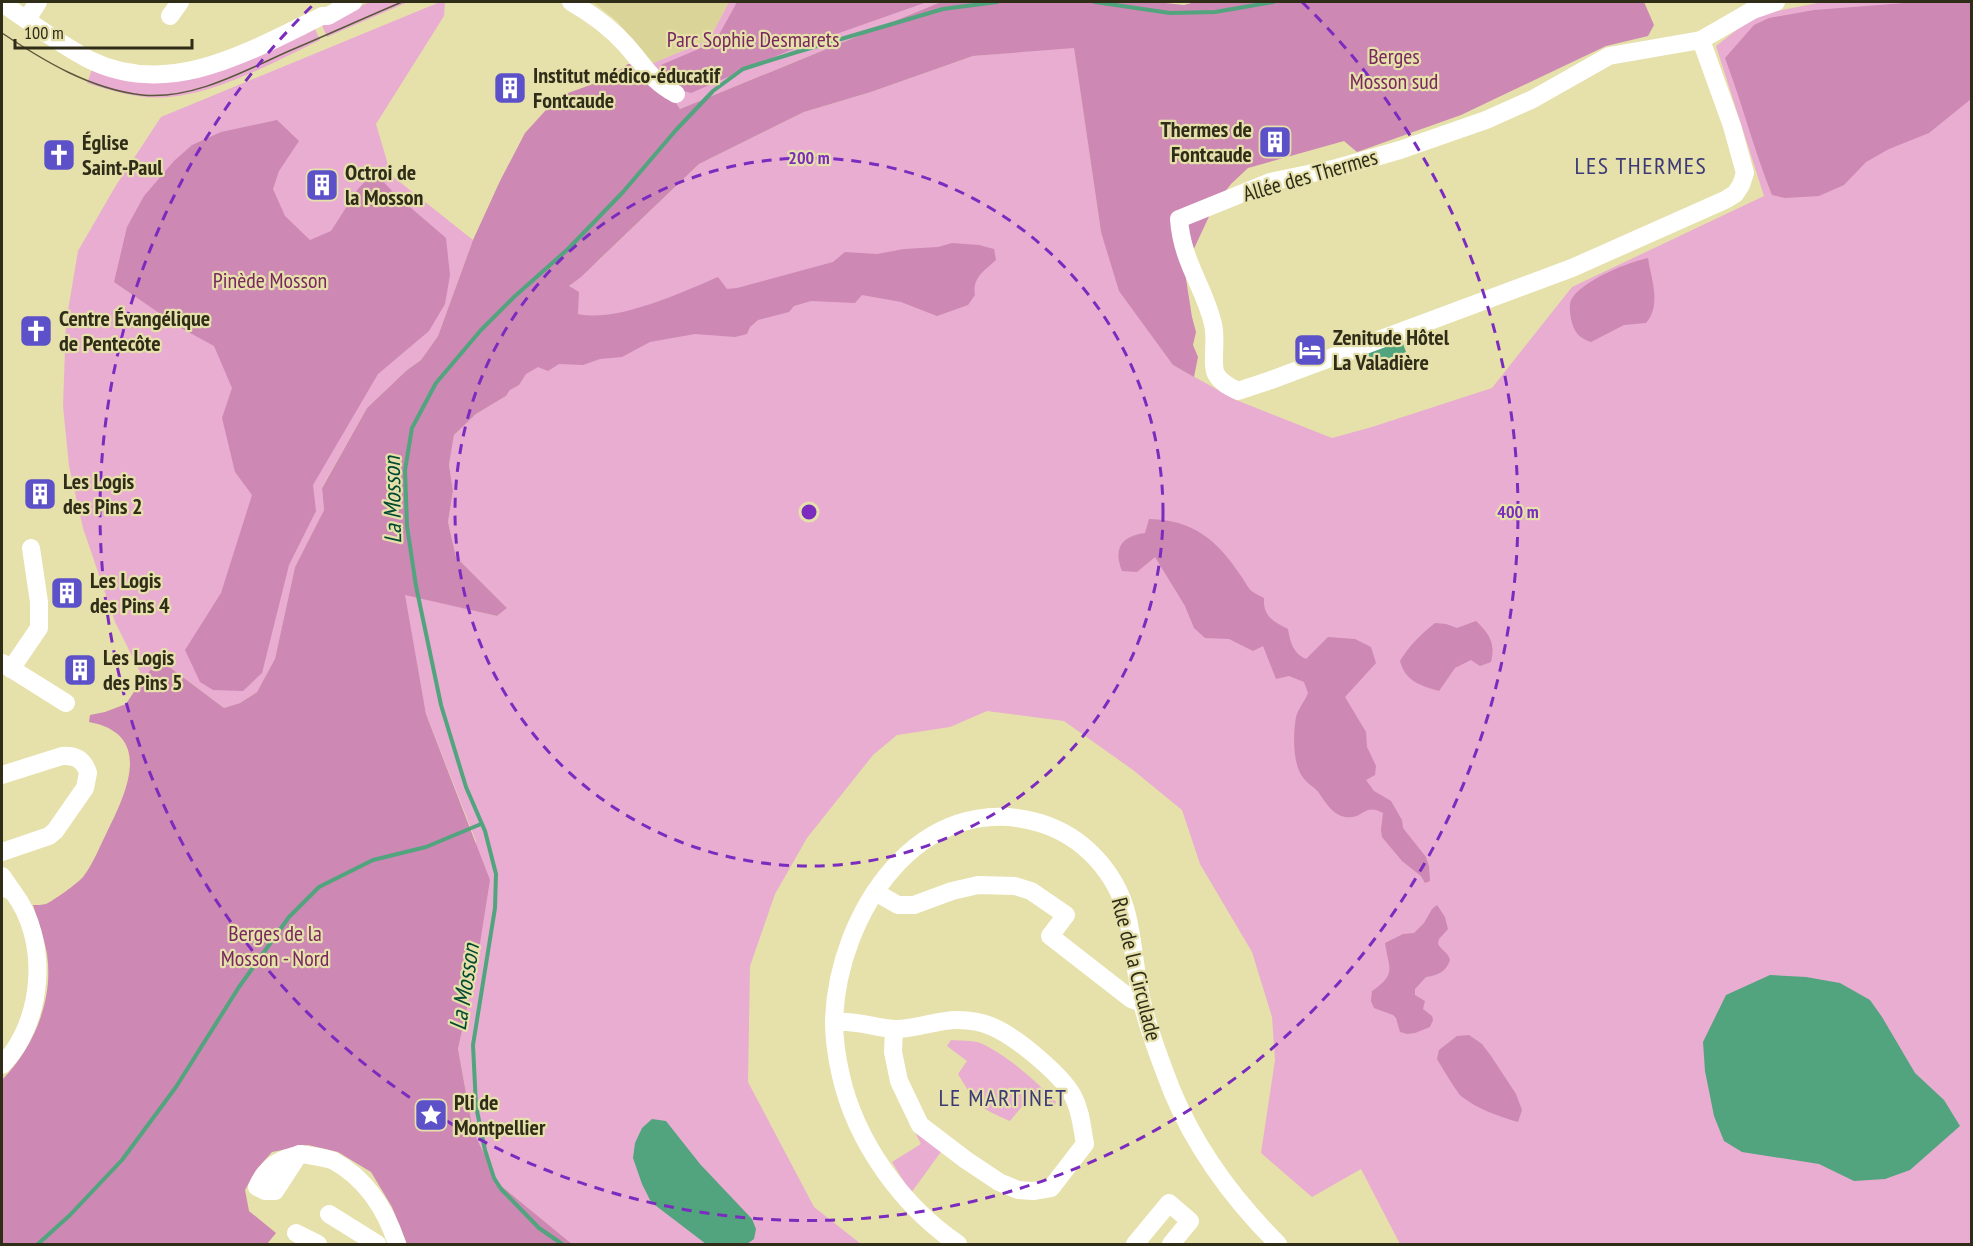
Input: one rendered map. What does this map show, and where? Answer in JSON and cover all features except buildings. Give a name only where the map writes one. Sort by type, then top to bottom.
[{"type":"street","points":[[27,20],[38,2]]},
{"type":"street","points":[[571,2],[600,20],[625,44],[651,78],[676,94]]},
{"type":"street","name":"Allée des Thermes","points":[[1701,39],[1732,126],[1745,173],[1735,194],[1572,268],[1238,391],[1227,386],[1216,374],[1213,363],[1216,340],[1211,315],[1180,240],[1179,219],[1270,182],[1337,168],[1390,153],[1485,120],[1533,99],[1609,56],[1701,39],[1753,10],[1776,2]]},
{"type":"street","points":[[2,3],[93,61],[135,74],[160,76],[197,69],[230,59],[337,5]]},
{"type":"street","points":[[31,548],[39,602],[39,628],[6,666],[66,703]]},
{"type":"street","points":[[2,775],[68,755],[81,761],[88,773],[85,788],[55,831],[49,836],[6,851],[5,883],[28,919],[36,960],[36,989],[32,1014],[22,1037],[2,1065]]},
{"type":"street","name":"Rue de la Circulade","points":[[958,1245],[901,1192],[880,1164],[862,1134],[851,1111],[840,1075],[834,1022],[839,980],[852,935],[875,892],[901,859],[939,831],[985,817],[1004,817],[1046,825],[1080,843],[1097,858],[1118,889],[1126,912],[1142,1003],[1158,1055],[1174,1095],[1200,1147],[1242,1205],[1278,1245]]},
{"type":"street","points":[[875,892],[898,905],[914,905],[952,891],[978,885],[1015,886],[1030,891],[1066,915],[1050,936],[1131,999],[1142,1003]]},
{"type":"street","points":[[834,1022],[861,1023],[894,1029],[913,1028],[936,1021],[959,1020],[993,1027],[1008,1036],[1049,1068],[1068,1088],[1079,1110],[1085,1144],[1051,1188],[1033,1191],[1018,1190],[999,1182],[920,1125],[899,1081],[893,1052],[894,1029]]},
{"type":"street","points":[[299,1154],[332,1160],[362,1182],[390,1223],[397,1245]]},
{"type":"street","points":[[1136,1245],[1169,1203],[1190,1221],[1171,1245]]},
{"type":"street","points":[[329,1214],[376,1245]]},
{"type":"street","points":[[296,1233],[318,1245]]},
{"type":"shaded area","points":[[593,2],[729,2],[709,40],[651,64],[617,21]]},
{"type":"shaded area","points":[[1401,338],[1406,352],[1372,364],[1367,350]]},
{"type":"shaded area","points":[[1770,975],[1806,977],[1840,983],[1870,1000],[1915,1073],[1944,1100],[1960,1126],[1910,1170],[1885,1179],[1854,1181],[1819,1164],[1742,1152],[1724,1141],[1714,1116],[1705,1071],[1703,1042],[1726,995]]},
{"type":"shaded area","points":[[652,1119],[666,1121],[700,1164],[752,1219],[756,1229],[754,1239],[747,1244],[706,1244],[651,1202],[633,1158],[635,1143],[642,1128]]},
{"type":"green space","points":[[370,2],[408,2],[327,37],[321,23]]},
{"type":"green space","name":"Pinède Mosson","points":[[440,2],[445,2],[444,16],[376,124],[391,175],[473,240],[438,336],[421,360],[407,370],[367,408],[322,487],[324,510],[295,567],[275,660],[257,692],[240,703],[224,708],[160,660],[143,678],[115,622],[83,528],[69,466],[63,406],[66,322],[78,251],[115,187],[161,117]]},
{"type":"green space","name":"Parc Sophie Desmarets","points":[[729,2],[941,2],[680,109],[651,64],[709,40]]},
{"type":"green space","name":"Parc Sophie Desmarets","points":[[737,2],[927,2],[788,51],[691,93],[675,89],[661,65],[715,42]]},
{"type":"green space","name":"Berges de la Mosson - Nord","points":[[941,2],[1156,2],[1184,5],[1195,2],[1644,2],[1654,25],[1648,36],[1606,46],[1461,115],[1357,152],[1344,141],[1248,168],[1231,184],[1214,206],[1190,257],[1186,279],[1196,332],[1193,345],[1198,357],[1194,377],[1173,365],[1119,291],[1101,232],[1074,48],[973,56],[871,92],[804,112],[699,164],[569,286],[579,292],[578,314],[593,316],[611,314],[649,305],[718,277],[727,289],[737,288],[833,262],[845,252],[877,254],[904,249],[938,247],[952,243],[979,245],[994,249],[996,260],[977,279],[975,295],[968,305],[937,316],[901,302],[862,295],[855,303],[811,301],[794,306],[789,312],[758,320],[750,327],[747,334],[735,337],[695,334],[650,342],[622,357],[600,359],[583,365],[559,364],[548,371],[538,367],[526,374],[519,385],[510,390],[506,396],[476,414],[454,435],[449,465],[453,491],[448,522],[456,557],[507,608],[497,616],[405,595],[426,714],[490,880],[477,962],[458,1049],[473,1131],[499,1184],[572,1244],[407,1244],[392,1207],[371,1172],[338,1152],[308,1145],[272,1152],[256,1170],[245,1190],[249,1211],[276,1233],[267,1244],[2,1244],[2,1080],[32,1038],[39,1023],[47,989],[47,954],[33,905],[49,902],[83,877],[122,800],[130,766],[129,752],[122,739],[109,729],[89,722],[90,715],[126,704],[143,678],[160,660],[224,708],[240,703],[257,692],[275,659],[295,567],[324,510],[322,488],[367,408],[407,370],[421,360],[438,336],[473,240],[525,133],[545,111],[568,93],[607,79],[628,64],[651,64],[680,109]]},
{"type":"green space","points":[[1823,2],[1971,2],[1971,1244],[1400,1244],[1361,1169],[1312,1197],[1261,1153],[1275,1060],[1272,1017],[1252,952],[1200,864],[1182,810],[1133,770],[1064,721],[987,711],[950,727],[897,735],[873,755],[807,838],[775,894],[750,966],[748,1082],[814,1207],[861,1244],[572,1244],[499,1184],[473,1131],[458,1049],[477,962],[476,841],[426,714],[404,594],[497,616],[507,608],[456,557],[448,522],[453,491],[449,465],[454,435],[476,414],[506,396],[519,384],[568,287],[699,164],[804,112],[871,92],[973,56],[1074,47],[1101,232],[1173,365],[1236,400],[1332,438],[1492,388],[1572,287],[1764,196],[1716,46],[1756,15]]},
{"type":"green space","points":[[1918,2],[1971,2],[1971,99],[1929,133],[1889,149],[1866,162],[1844,185],[1819,196],[1785,198],[1772,195],[1725,58],[1754,25],[1769,18],[1814,10]]},
{"type":"green space","points":[[314,27],[320,40],[235,80],[189,94],[145,97],[87,83],[93,67],[136,79]]},
{"type":"green space","points":[[277,120],[299,141],[279,171],[273,189],[285,216],[310,240],[331,231],[358,189],[374,172],[396,195],[446,238],[450,275],[445,304],[429,331],[378,374],[313,485],[316,511],[289,565],[262,673],[243,691],[213,690],[200,682],[185,650],[221,593],[252,495],[235,472],[222,418],[232,388],[214,346],[181,328],[114,282],[127,227],[144,196],[174,161],[192,145],[221,132]]},
{"type":"green space","points":[[1648,258],[1654,300],[1651,316],[1646,323],[1624,325],[1591,342],[1583,339],[1575,331],[1571,319],[1571,299],[1587,284],[1630,263]]},
{"type":"green space","points":[[1149,519],[1179,523],[1203,534],[1213,542],[1232,563],[1250,589],[1264,598],[1267,614],[1288,629],[1293,647],[1302,657],[1306,659],[1328,637],[1355,639],[1371,647],[1376,663],[1345,697],[1366,732],[1367,747],[1376,766],[1375,775],[1366,780],[1374,791],[1391,801],[1402,820],[1403,828],[1426,857],[1430,881],[1425,883],[1421,876],[1402,861],[1382,837],[1383,813],[1372,809],[1356,816],[1341,816],[1330,808],[1301,774],[1294,750],[1294,732],[1297,714],[1308,693],[1304,682],[1289,676],[1276,679],[1263,646],[1253,651],[1229,639],[1205,638],[1194,628],[1185,606],[1155,557],[1137,572],[1122,571],[1118,556],[1121,545],[1130,537],[1145,533]]},
{"type":"green space","points":[[1476,621],[1485,630],[1492,644],[1491,662],[1480,666],[1471,660],[1455,668],[1439,691],[1415,682],[1402,668],[1400,661],[1407,650],[1435,623],[1457,628]]},
{"type":"green space","points":[[1437,905],[1445,917],[1448,929],[1439,939],[1438,944],[1450,960],[1444,970],[1426,977],[1415,989],[1415,995],[1425,1001],[1423,1009],[1432,1016],[1430,1027],[1407,1034],[1400,1032],[1393,1015],[1374,1008],[1371,1001],[1372,991],[1388,975],[1389,965],[1385,943],[1403,934],[1414,933]]},
{"type":"green space","points":[[1469,1035],[1482,1044],[1516,1094],[1522,1110],[1518,1122],[1495,1115],[1467,1101],[1453,1085],[1437,1059],[1439,1050],[1457,1036]]},
{"type":"green space","points":[[951,1040],[980,1043],[1000,1054],[1021,1069],[1056,1102],[1054,1108],[1034,1092],[1010,1121],[990,1112],[978,1104],[958,1074],[967,1061],[947,1046]]},
{"type":"green space","points":[[913,1128],[943,1149],[911,1193],[892,1162],[921,1144]]},
{"type":"waterway","name":"La Mosson","points":[[562,1244],[539,1228],[501,1189],[494,1178],[485,1150],[476,1106],[473,1045],[495,908],[496,874],[485,831],[466,787],[441,705],[416,586],[407,526],[405,470],[412,428],[436,383],[481,330],[568,249],[623,192],[713,91],[743,69],[943,9],[997,2]]},
{"type":"waterway","name":"La Mosson","points":[[1095,2],[1170,13],[1215,12],[1273,2]]},
{"type":"waterway","points":[[38,1244],[70,1215],[122,1160],[176,1087],[239,987],[289,917],[319,887],[373,860],[426,847],[481,824]]},
{"type":"tram line","points":[[2,33],[34,54],[86,80],[123,92],[161,95],[199,89],[218,82],[402,2]]},
{"type":"place","name":"Institut médico-éducatif Fontcaude","points":[[510,88]]},
{"type":"place","name":"Thermes de Fontcaude","points":[[1275,142]]},
{"type":"place","name":"Église Saint-Paul","points":[[59,155]]},
{"type":"place","name":"Octroi de la Mosson","points":[[322,185]]},
{"type":"place","name":"Centre Évangélique de Pentecôte","points":[[36,331]]},
{"type":"place","name":"Zenitude Hôtel La Valadière","points":[[1310,350]]},
{"type":"place","name":"Les Logis des Pins 2","points":[[40,494]]},
{"type":"place","name":"Les Logis des Pins 4","points":[[67,593]]},
{"type":"place","name":"Les Logis des Pins 5","points":[[80,670]]},
{"type":"place","name":"Pli de Montpellier","points":[[431,1115]]},
{"type":"district","name":"LES THERMES","points":[[1641,165]]},
{"type":"district","name":"LE MARTINET","points":[[1003,1097]]},
{"type":"park label","name":"Berges Mosson sud","points":[[1394,68]]}]
